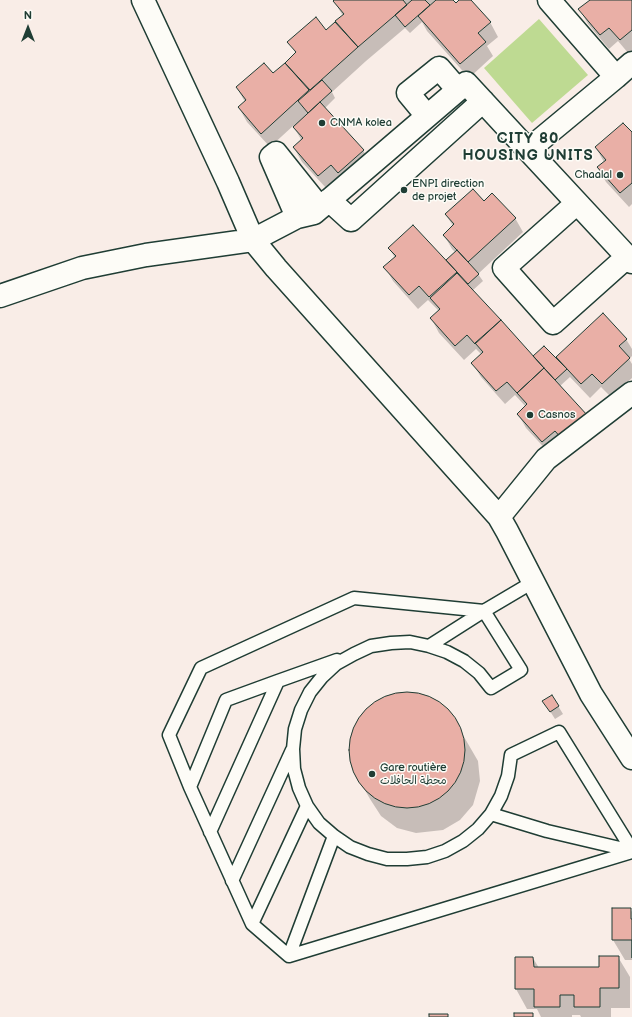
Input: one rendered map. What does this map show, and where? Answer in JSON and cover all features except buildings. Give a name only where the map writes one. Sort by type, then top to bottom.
[{"type":"street","points":[[143,0],[225,175],[253,240],[276,268],[499,517],[591,694],[632,758]]},
{"type":"street","points":[[528,150],[624,70],[549,0]]},
{"type":"street","points":[[427,116],[408,93],[439,68],[458,90]]},
{"type":"street","points":[[0,296],[82,268],[146,255],[253,240],[297,217],[314,213],[466,83],[630,259],[553,323],[504,268],[577,203]]},
{"type":"street","points":[[297,217],[271,157],[276,154],[325,204],[351,220],[483,101]]},
{"type":"street","points":[[499,517],[546,459],[632,393]]},
{"type":"lane","points":[[429,646],[533,582]]},
{"type":"lane","points":[[289,956],[252,924],[190,788],[169,735],[201,668],[354,598],[484,611]]},
{"type":"lane","points":[[190,788],[226,700],[354,654],[372,646],[410,642],[447,652],[464,661],[479,673],[491,688],[521,670],[484,611]]},
{"type":"lane","points":[[354,654],[336,664],[322,677],[310,692],[301,710],[295,729],[293,749],[294,768],[299,788],[319,823],[334,836],[350,847],[388,859],[407,860],[426,857],[445,851],[463,842],[478,829],[490,814],[501,796],[508,776],[511,755],[559,732],[632,851]]},
{"type":"lane","points":[[210,832],[278,681]]},
{"type":"lane","points":[[232,881],[293,749]]},
{"type":"lane","points":[[252,924],[308,806]]},
{"type":"lane","points":[[490,814],[547,831],[632,851]]},
{"type":"lane","points":[[289,956],[334,836]]},
{"type":"lane","points":[[289,956],[632,851]]},
{"type":"green space","points":[[539,19],[588,75],[532,123],[484,68]]},
{"type":"place","name":"CNMA kolea","points":[[322,123]]},
{"type":"place","name":"Chaalal","points":[[620,175]]},
{"type":"place","name":"ENPI direction de projet","points":[[404,190]]},
{"type":"place","name":"Casnos","points":[[530,415]]},
{"type":"place","name":"Gare routière محطة الحافلات","points":[[372,774]]},
{"type":"district","name":"CITY 80 HOUSING UNITS","points":[[528,148]]}]
